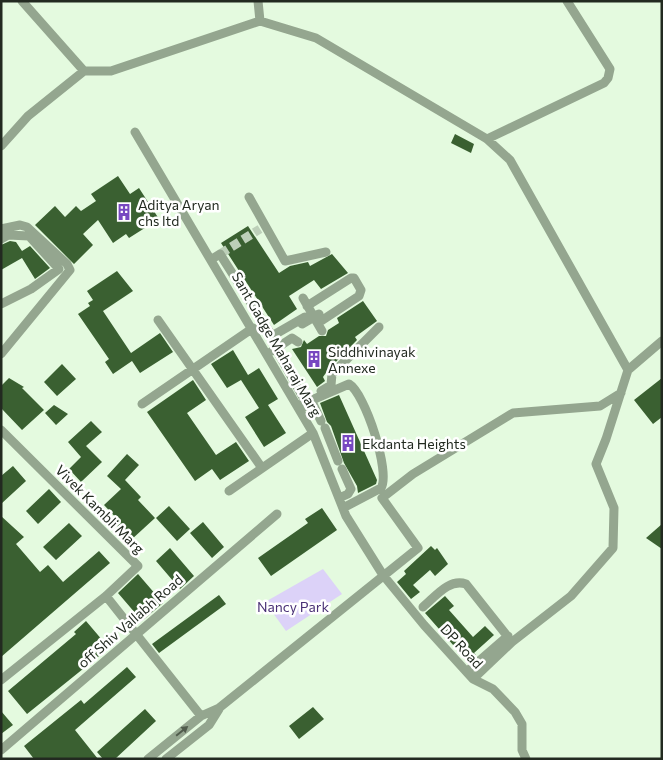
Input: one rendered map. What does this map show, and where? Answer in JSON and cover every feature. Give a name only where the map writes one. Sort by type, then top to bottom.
[{"type":"street","points":[[22,1],[84,71]]},
{"type":"street","points":[[258,1],[260,20]]},
{"type":"street","points":[[487,139],[604,83],[608,78],[610,69],[567,1]]},
{"type":"street","points":[[1,146],[28,116],[84,71],[111,71],[260,20],[316,38],[487,139],[510,160],[628,370]]},
{"type":"street","name":"Sant Gadge Maharaj Marg","points":[[135,132],[253,328],[300,402],[343,508],[383,575]]},
{"type":"street","points":[[249,197],[263,228],[286,262],[322,251],[326,252]]},
{"type":"street","points":[[1,229],[20,225],[27,227],[67,264],[70,270],[1,354]]},
{"type":"street","points":[[1,238],[8,235],[29,236],[59,269],[31,289],[1,304]]},
{"type":"street","points":[[212,259],[220,254],[272,336]]},
{"type":"street","points":[[267,348],[359,296],[361,290],[356,281],[351,278],[305,302],[316,320]]},
{"type":"street","points":[[158,320],[262,468]]},
{"type":"street","points":[[267,348],[272,336],[316,320]]},
{"type":"street","points":[[300,402],[331,385],[332,374],[379,327]]},
{"type":"street","points":[[142,404],[253,328]]},
{"type":"street","points":[[267,348],[292,338],[298,342]]},
{"type":"street","points":[[421,618],[442,643],[468,668],[571,596],[612,548],[614,508],[596,464],[628,370],[662,341]]},
{"type":"street","points":[[300,402],[349,384],[361,398],[380,452],[384,483],[381,488],[343,508]]},
{"type":"street","points":[[166,759],[209,724],[220,708],[418,548],[382,498],[413,474],[513,413],[600,406],[621,393]]},
{"type":"street","points":[[300,402],[314,405],[351,489],[348,494],[339,498]]},
{"type":"street","name":"Vivek Kambli Marg","points":[[1,430],[138,566],[106,596],[1,680]]},
{"type":"street","points":[[229,491],[313,432]]},
{"type":"street","points":[[320,451],[332,445]]},
{"type":"street","name":"off Shiv Vallabh Road","points":[[1,750],[276,514]]},
{"type":"street","name":"DP Road","points":[[383,575],[472,679],[493,690],[515,712],[522,724],[522,750],[526,759]]},
{"type":"street","points":[[423,608],[447,586],[460,582],[466,584],[510,639]]},
{"type":"street","points":[[106,596],[201,716]]},
{"type":"street","points":[[472,679],[510,639]]},
{"type":"street","points":[[148,759],[201,716],[220,708]]},
{"type":"green space","name":"Nancy Park","points":[[323,569],[342,594],[286,631],[265,602]]},
{"type":"building","points":[[455,134],[474,144],[471,153],[451,143]]},
{"type":"building","points":[[118,176],[130,194],[139,188],[159,219],[129,238],[126,234],[113,243],[98,220],[83,234],[93,245],[74,264],[35,225],[55,206],[65,217],[76,206],[81,211],[96,201],[91,194]]},
{"type":"building","points":[[248,226],[279,273],[290,266],[308,262],[310,266],[332,254],[348,273],[321,289],[314,280],[289,296],[297,309],[274,325],[221,243]]},
{"type":"building","points":[[10,241],[16,242],[22,251],[30,246],[50,268],[35,279],[22,258],[1,270],[1,245]]},
{"type":"building","points":[[117,271],[133,291],[103,311],[131,353],[160,333],[173,352],[140,373],[132,361],[113,374],[105,362],[109,359],[78,314],[90,306],[88,303],[93,300],[87,291]]},
{"type":"building","points":[[363,301],[377,321],[355,337],[357,340],[328,370],[323,377],[325,381],[317,387],[292,349],[301,347],[304,340],[307,344],[319,336],[326,336],[328,330],[339,323],[337,318]]},
{"type":"building","points":[[233,350],[248,375],[259,368],[278,399],[268,405],[286,433],[264,447],[245,417],[259,408],[241,380],[227,388],[211,364]]},
{"type":"building","points":[[62,364],[76,379],[57,396],[44,382]]},
{"type":"building","points":[[9,378],[24,387],[22,388],[44,410],[22,430],[1,408],[1,386]]},
{"type":"building","points":[[662,378],[662,417],[653,424],[634,400]]},
{"type":"building","points":[[193,380],[206,400],[187,413],[216,455],[236,442],[249,461],[220,480],[212,469],[195,481],[147,412]]},
{"type":"building","name":"Ekdanta Heights","points":[[339,395],[377,480],[376,484],[358,493],[357,486],[344,463],[331,426],[327,422],[320,403]]},
{"type":"building","points":[[54,405],[68,414],[56,425],[45,413]]},
{"type":"building","points":[[91,421],[102,432],[86,446],[102,462],[81,482],[69,469],[81,457],[68,442]]},
{"type":"building","points":[[127,454],[139,465],[125,480],[141,497],[138,500],[155,518],[131,540],[117,526],[121,523],[104,505],[121,489],[107,476]]},
{"type":"building","points":[[13,466],[26,481],[1,504],[1,476]]},
{"type":"building","points":[[49,489],[61,502],[38,524],[26,511]]},
{"type":"building","points":[[169,506],[190,529],[177,541],[156,518]]},
{"type":"building","points":[[322,508],[337,530],[271,576],[258,558],[308,523],[305,519]]},
{"type":"building","points":[[1,516],[24,537],[16,544],[40,572],[48,565],[63,582],[99,551],[110,563],[1,657]]},
{"type":"building","points":[[203,522],[224,547],[212,558],[190,533]]},
{"type":"building","points":[[69,523],[82,536],[56,560],[43,547]]},
{"type":"building","points":[[662,524],[662,549],[646,538]]},
{"type":"building","points":[[431,546],[435,550],[437,548],[448,564],[435,576],[430,570],[413,585],[420,592],[411,599],[397,582],[406,574],[404,571]]},
{"type":"building","points":[[170,548],[194,576],[180,589],[156,561]]},
{"type":"building","points":[[138,574],[163,603],[142,621],[118,593]]},
{"type":"building","points":[[219,595],[226,604],[159,653],[152,644]]},
{"type":"building","points":[[445,596],[454,606],[449,610],[473,637],[485,626],[494,635],[474,653],[476,655],[468,662],[425,613]]},
{"type":"building","points":[[86,621],[109,648],[27,714],[8,691],[76,634],[74,632]]},
{"type":"building","points":[[127,667],[136,677],[75,730],[98,759],[34,759],[24,746],[81,700],[84,704]]},
{"type":"building","points":[[313,707],[324,719],[299,739],[289,726]]},
{"type":"building","points":[[145,709],[156,721],[115,759],[103,759],[97,752]]},
{"type":"building","points":[[1,711],[13,725],[1,734]]},
{"type":"tunnel","points":[[220,254],[260,229]]},
{"type":"place","name":"Aditya Aryan chs ltd","points":[[124,212]]},
{"type":"place","name":"Siddhivinayak Annexe","points":[[314,359]]},
{"type":"place","name":"Ekdanta Heights","points":[[348,443]]}]
